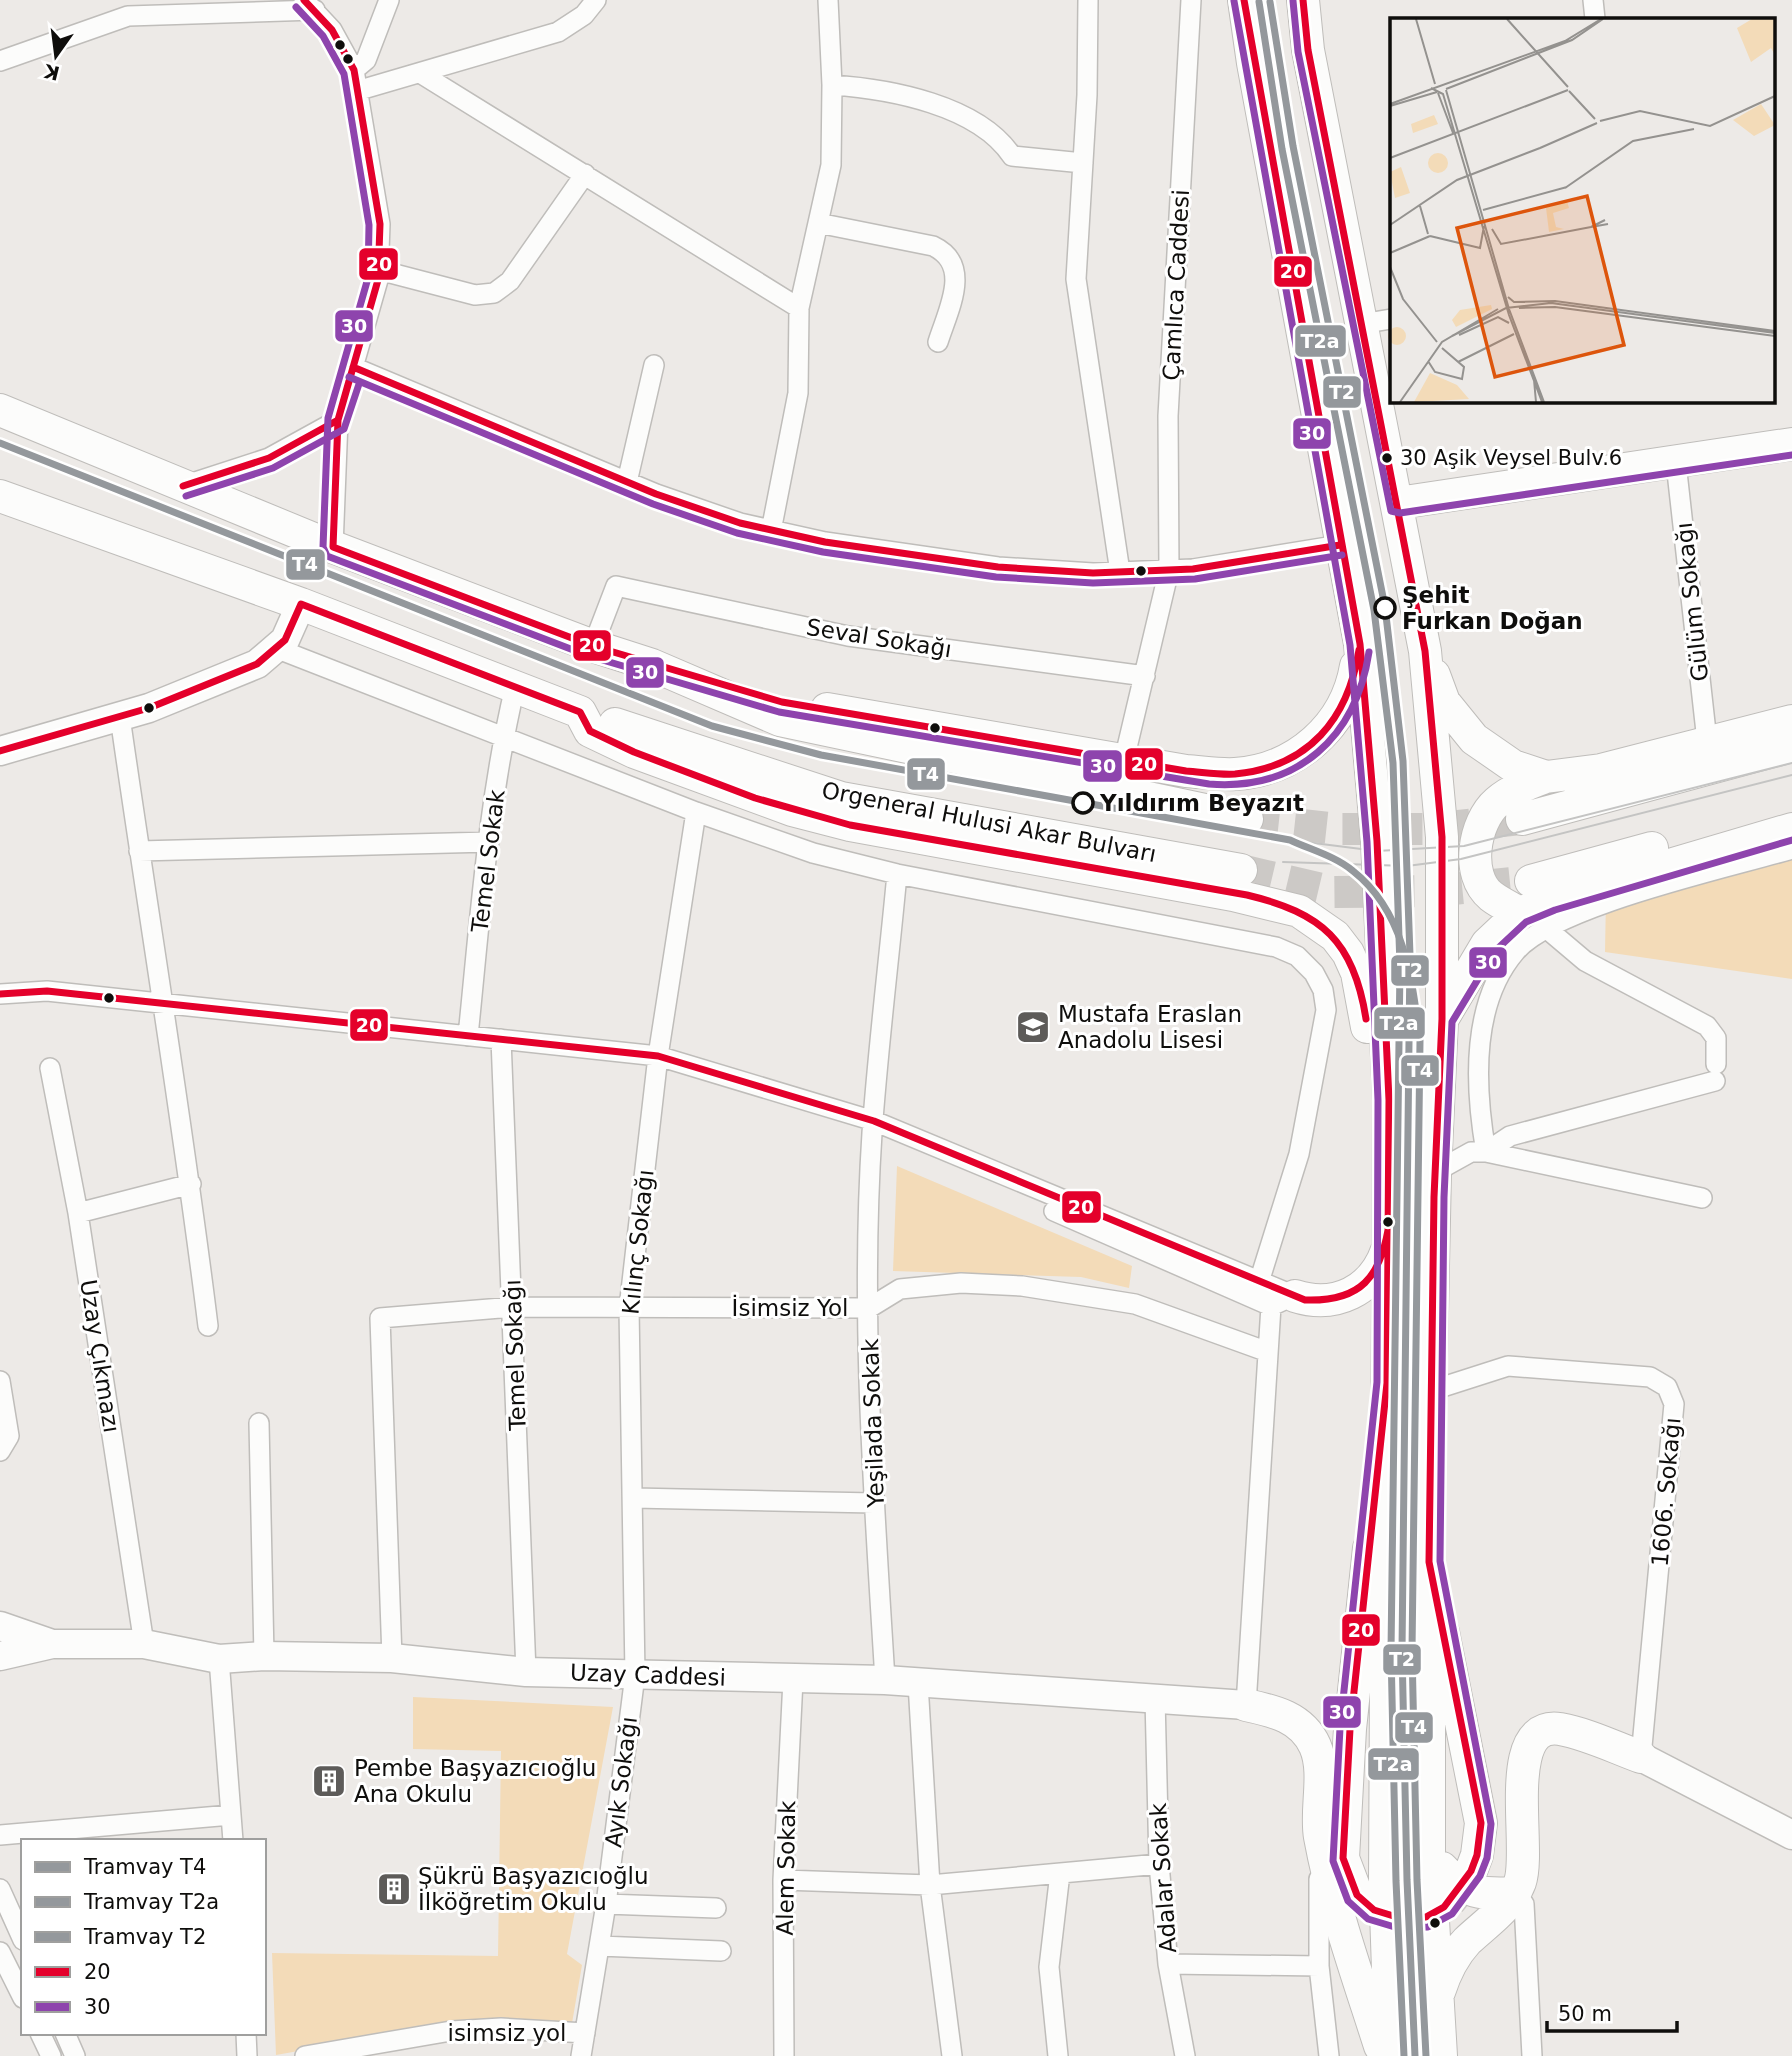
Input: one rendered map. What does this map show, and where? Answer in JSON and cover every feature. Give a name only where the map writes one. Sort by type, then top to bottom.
[{"type":"main road","points":[[1244,0],[1255,76],[1360,644],[1377,841],[1389,1100],[1385,1883],[1391,2056]]},
{"type":"main road","points":[[1303,0],[1308,50],[1376,322],[1398,503],[1425,651],[1442,837],[1442,1019],[1435,1172],[1429,1562],[1429,1853],[1441,2056]]},
{"type":"main road","points":[[0,410],[333,547],[593,646],[782,702],[1186,771],[1235,774],[1267,768],[1296,756],[1331,727],[1352,688],[1360,644]]},
{"type":"main road","points":[[1398,503],[1676,463],[1792,443]]},
{"type":"main road","name":"Orgeneral Hulusi Akar Bulvarı","points":[[0,496],[301,604],[580,712],[841,798],[1241,870]]},
{"type":"main road","points":[[0,751],[149,708],[257,664],[278,649],[301,604]]},
{"type":"main road","points":[[1425,651],[1444,702],[1474,738],[1513,766],[1546,777]]},
{"type":"main road","points":[[652,665],[780,720],[1247,819]]},
{"type":"main road","name":"Orgeneral Hulusi Akar Bulvarı","points":[[580,712],[590,732],[634,752],[792,810],[875,830],[1219,892],[1299,911],[1335,936],[1348,953],[1363,995],[1373,1070],[1389,1100]]},
{"type":"main road","points":[[1533,920],[1489,895],[1477,870],[1477,834],[1496,803],[1524,786],[1546,777],[1601,770],[1792,721]]},
{"type":"main road","points":[[1522,819],[1792,746]]},
{"type":"main road","points":[[1531,881],[1792,811]]},
{"type":"main road","points":[[1442,1019],[1487,944],[1533,920],[1551,900],[1792,829]]},
{"type":"main road","points":[[1283,1301],[1327,1301],[1348,1296],[1377,1271],[1387,1248]]},
{"type":"main road","points":[[1357,1895],[1343,1858],[1350,1729],[1387,1384]]},
{"type":"main road","points":[[1429,1562],[1481,1823],[1477,1854],[1471,1871]]},
{"type":"main road","name":"Uzay Caddesi","points":[[0,1626],[52,1644]]},
{"type":"main road","name":"Uzay Caddesi","points":[[0,1656],[52,1644],[144,1644],[219,1658],[392,1658],[526,1672],[885,1680],[1246,1704]]},
{"type":"main road","points":[[1246,1704],[1280,1712],[1300,1725],[1316,1747],[1319,1833],[1334,1901],[1383,2056]]},
{"type":"main road","points":[[1437,2006],[1443,1980],[1456,1955],[1515,1893],[1523,1864],[1523,1760],[1531,1740],[1538,1734],[1559,1729],[1642,1757],[1792,1835]]},
{"type":"main road","points":[[1429,1853],[1452,1880],[1467,1890],[1481,1894],[1515,1893]]},
{"type":"street","points":[[354,70],[366,60],[388,0]]},
{"type":"street","points":[[360,90],[558,32],[584,15],[596,0]]},
{"type":"street","points":[[771,531],[798,393],[799,308],[831,164],[832,85],[828,0]]},
{"type":"street","points":[[1088,0],[1076,279],[1120,572]]},
{"type":"street","name":"Çamlıca Caddesi","points":[[1124,760],[1170,570],[1168,416],[1191,0]]},
{"type":"street","points":[[1593,0],[1595,18]]},
{"type":"street","points":[[0,61],[128,16],[309,5],[337,37],[354,70],[360,90],[380,223],[379,270],[338,420],[333,547]]},
{"type":"street","points":[[420,73],[799,308]]},
{"type":"street","points":[[832,85],[884,90],[941,108],[985,128],[1012,156],[1083,163]]},
{"type":"street","points":[[379,270],[475,295],[494,293],[510,281],[585,174]]},
{"type":"street","points":[[818,223],[933,246],[948,256],[957,280],[938,342]]},
{"type":"street","points":[[627,482],[654,365]]},
{"type":"street","points":[[353,367],[698,510],[771,531],[825,542],[998,567],[1120,572],[1245,562],[1340,545]]},
{"type":"street","points":[[183,486],[269,458],[338,420]]},
{"type":"street","name":"Gülüm Sokağı","points":[[1676,463],[1707,741]]},
{"type":"street","name":"Seval Sokağı","points":[[593,646],[616,586],[848,636],[1145,676]]},
{"type":"street","points":[[278,649],[696,812],[813,853],[897,874],[1276,947],[1297,956],[1314,973],[1323,990],[1326,1010],[1319,1060],[1299,1154],[1259,1282]]},
{"type":"street","name":"Temel Sokak","points":[[468,1036],[503,735],[515,687]]},
{"type":"street","points":[[120,717],[160,1003],[191,1184],[208,1326]]},
{"type":"street","name":"Kılınç Sokağı","points":[[635,1675],[629,1308],[658,1056],[696,812]]},
{"type":"street","points":[[139,850],[489,842]]},
{"type":"street","points":[[1486,1152],[1478,1082],[1488,1011],[1505,965],[1533,920],[1626,897],[1792,849]]},
{"type":"street","name":"Yeşilada Sokak","points":[[885,1680],[874,1503],[869,1308],[873,1127],[897,874]]},
{"type":"street","points":[[1486,1152],[1510,1136],[1716,1073],[1716,1038],[1707,1026],[1585,961],[1533,920]]},
{"type":"street","points":[[0,994],[47,991],[658,1056],[873,1127],[1259,1282],[1283,1301]]},
{"type":"street","name":"Temel Sokağı","points":[[501,1039],[526,1672]]},
{"type":"street","name":"Uzay Çıkmazı","points":[[50,1068],[78,1213],[144,1644]]},
{"type":"street","points":[[873,1127],[1283,1301]]},
{"type":"street","points":[[1435,1172],[1471,1152],[1486,1152],[1702,1198]]},
{"type":"street","points":[[78,1213],[191,1184]]},
{"type":"street","name":"İsimsiz Yol","points":[[392,1658],[380,1318],[513,1307],[869,1308],[900,1289],[961,1283],[1022,1286],[1135,1304],[1268,1352]]},
{"type":"street","points":[[1246,1704],[1268,1352],[1283,1301]]},
{"type":"street","name":"1606. Sokağı","points":[[1430,1391],[1508,1366],[1650,1377],[1667,1387],[1674,1405],[1642,1757]]},
{"type":"street","points":[[0,1381],[4,1443]]},
{"type":"street","points":[[259,1423],[264,1656]]},
{"type":"street","points":[[634,1497],[874,1503]]},
{"type":"street","points":[[219,1658],[233,1839]]},
{"type":"street","name":"Ayık Sokağı","points":[[581,2056],[606,1905],[635,1675]]},
{"type":"street","name":"Alem Sokak","points":[[784,2056],[783,1880],[793,1680]]},
{"type":"street","points":[[918,1683],[930,1885],[952,2056]]},
{"type":"street","name":"Adalar Sokak","points":[[1155,1699],[1159,1864],[1168,1964],[1185,2056]]},
{"type":"street","points":[[0,1835],[231,1815]]},
{"type":"street","points":[[1319,1833],[1319,1966],[1329,2056]]},
{"type":"street","points":[[783,1880],[930,1885],[1159,1864]]},
{"type":"street","points":[[1058,2056],[1049,1967],[1060,1873]]},
{"type":"street","points":[[0,1889],[21,1936]]},
{"type":"street","points":[[1515,1893],[1524,1904],[1532,2056]]},
{"type":"street","points":[[606,1905],[716,1908]]},
{"type":"street","points":[[600,1946],[721,1951]]},
{"type":"street","points":[[0,1952],[21,1994]]},
{"type":"street","points":[[1168,1964],[1319,1966]]},
{"type":"street","name":"isimsiz yol","points":[[305,2056],[451,2031],[501,2028],[585,2034]]},
{"type":"street","points":[[41,2035],[51,2056]]},
{"type":"street","points":[[66,2035],[75,2056]]},
{"type":"street","points":[[246,2035],[247,2056]]},
{"type":"shaded area","points":[[1792,848],[1792,979],[1605,952],[1606,897]]},
{"type":"shaded area","points":[[897,1166],[1132,1266],[1129,1288],[1081,1277],[893,1271]]},
{"type":"shaded area","points":[[413,1697],[613,1707],[567,1954],[582,1965],[571,2029],[377,2037],[276,2055],[272,1953],[498,1956],[501,1751],[413,1749]]},
{"type":"tunnel","points":[[1247,819],[1339,829],[1431,829],[1522,819]]},
{"type":"tunnel","points":[[1241,870],[1334,892],[1433,891],[1531,881]]},
{"type":"tunnel","points":[[1363,1901],[1392,1916],[1425,1917],[1445,1907],[1471,1871]]},
{"type":"tram line","name":"T2a","points":[[1259,2],[1282,149],[1374,610],[1393,763],[1400,966],[1391,1651],[1396,1881],[1404,2056]]},
{"type":"tram line","name":"T2","points":[[1270,2],[1293,146],[1385,607],[1403,761],[1410,955],[1402,1650],[1407,1880],[1415,2056]]},
{"type":"tram line","name":"T4","points":[[0,443],[712,726],[821,755],[1290,840],[1339,861],[1370,888],[1384,906],[1403,948],[1420,1041],[1412,1650],[1417,1880],[1426,2056]]},
{"type":"tram line","points":[[1290,840],[1377,851],[1464,846],[1792,763]]},
{"type":"tram line","points":[[1283,862],[1407,866],[1461,859],[1792,775]]},
{"type":"transit line","name":"20","points":[[304,0],[332,30],[354,70],[380,224],[378,280],[338,420],[333,547],[593,646],[782,702],[1186,771],[1235,774],[1261,769],[1304,750],[1321,735],[1334,718],[1354,675],[1359,650]]},
{"type":"transit line","name":"20","points":[[1244,0],[1360,644],[1377,841],[1389,1100],[1387,1383],[1350,1729],[1343,1858],[1357,1895],[1374,1910],[1400,1918],[1426,1917],[1444,1907],[1471,1871],[1477,1855],[1481,1823],[1429,1562],[1434,1197],[1442,1019],[1442,837],[1425,651],[1308,50],[1303,0]]},
{"type":"transit line","name":"30","points":[[1234,1],[1350,645],[1367,842],[1378,1100],[1377,1382],[1340,1728],[1333,1861],[1348,1901],[1368,1919],[1398,1928],[1428,1927],[1452,1914],[1480,1876],[1487,1858],[1491,1824],[1440,1561],[1444,1197],[1452,1022],[1495,951],[1526,922],[1555,910],[1792,840]]},
{"type":"transit line","name":"30","points":[[1293,1],[1298,52],[1391,511],[1400,513],[1792,455]]},
{"type":"transit line","name":"30","points":[[296,7],[323,36],[344,74],[369,225],[368,278],[328,418],[323,547],[327,556],[589,656],[779,712],[1209,784],[1241,784],[1270,778],[1295,768],[1318,752],[1336,733],[1351,709],[1362,682],[1369,652]]},
{"type":"transit line","name":"20","points":[[353,367],[656,494],[740,523],[825,542],[998,567],[1093,573],[1193,569],[1340,545]]},
{"type":"transit line","name":"30","points":[[349,377],[653,504],[737,533],[823,552],[996,577],[1093,583],[1195,579],[1342,555]]},
{"type":"transit line","name":"20","points":[[183,486],[269,458],[338,420],[349,381]]},
{"type":"transit line","name":"30","points":[[186,496],[273,468],[344,429],[359,384]]},
{"type":"transit line","name":"20","points":[[0,751],[149,708],[257,664],[285,640],[301,604],[580,712],[590,731],[634,752],[755,798],[850,825],[1247,895],[1273,902],[1314,922],[1330,934],[1343,950],[1361,992],[1366,1019]]},
{"type":"transit line","name":"20","points":[[0,994],[47,991],[658,1056],[874,1121],[1305,1300],[1341,1296],[1365,1283],[1380,1259],[1389,1224]]},
{"type":"place","name":"30 Aşik Veysel Bulv.6","points":[[1387,458]]},
{"type":"place","name":"Şehit Furkan Doğan","points":[[1385,608]]},
{"type":"place","name":"Yıldırım Beyazıt","points":[[1083,803]]},
{"type":"place","name":"Mustafa Eraslan Anadolu Lisesi","points":[[1033,1027]]},
{"type":"place","name":"Pembe Başyazıcıoğlu Ana Okulu","points":[[329,1781]]},
{"type":"place","name":"Şükrü Başyazıcıoğlu İlköğretim Okulu","points":[[394,1889]]}]
